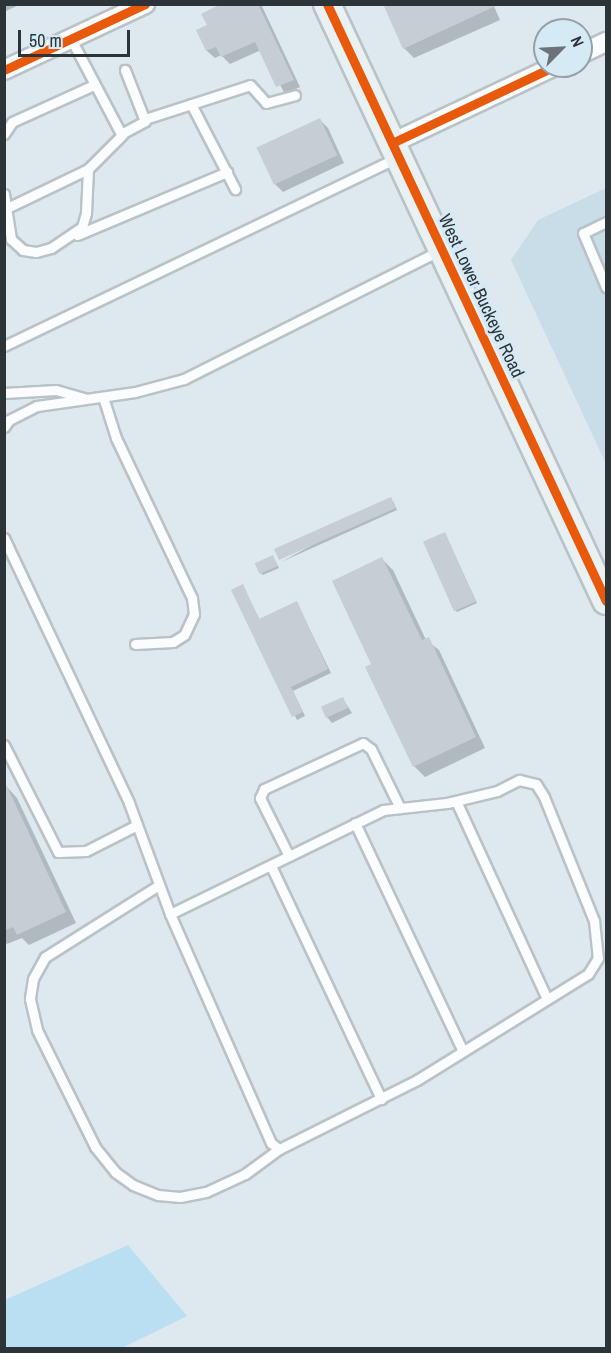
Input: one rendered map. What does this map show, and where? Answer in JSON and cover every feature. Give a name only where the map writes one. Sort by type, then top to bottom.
[{"type":"main road","name":"West Lower Buckeye Road","points":[[327,4],[606,601]]},
{"type":"street","points":[[4,70],[145,4]]},
{"type":"street","points":[[395,150],[533,78]]},
{"type":"lane","points":[[71,39],[94,85],[123,134]]},
{"type":"lane","points":[[7,208],[88,169],[123,134],[143,124],[144,119],[125,70]]},
{"type":"lane","points":[[4,134],[12,122],[94,85]]},
{"type":"lane","points":[[144,119],[250,85],[267,103],[296,95]]},
{"type":"lane","points":[[191,104],[235,189]]},
{"type":"lane","points":[[4,346],[395,150]]},
{"type":"lane","points":[[67,239],[82,227],[86,213],[88,169]]},
{"type":"lane","points":[[4,194],[11,239],[23,250],[36,252],[227,172]]},
{"type":"lane","points":[[606,222],[582,233],[606,287]]},
{"type":"lane","points":[[4,427],[9,420],[37,406],[102,397],[184,379],[441,250]]},
{"type":"lane","points":[[4,393],[56,390],[89,399]]},
{"type":"lane","points":[[102,397],[116,438],[192,598],[194,614],[184,635],[173,642],[135,644]]},
{"type":"lane","points":[[4,538],[137,825],[171,914],[271,1143],[279,1149]]},
{"type":"lane","points":[[289,856],[260,798],[264,789],[363,742],[371,749],[400,808]]},
{"type":"lane","points":[[4,745],[58,852],[86,851],[137,825]]},
{"type":"lane","points":[[159,885],[45,957],[33,979],[30,999],[37,1030],[95,1147],[115,1172],[133,1185],[169,1196],[206,1192],[231,1182],[279,1149],[381,1099],[463,1052],[588,974],[598,958],[594,921],[544,797],[536,784],[519,780],[497,791],[456,801],[383,810],[171,914]]},
{"type":"lane","points":[[456,801],[547,999]]},
{"type":"lane","points":[[356,823],[463,1052]]},
{"type":"lane","points":[[271,866],[381,1099]]},
{"type":"shaded area","points":[[606,188],[606,464],[511,260],[538,220]]},
{"type":"shaded area","points":[[128,1245],[187,1316],[122,1348],[5,1348],[5,1300]]},
{"type":"building","points":[[221,4],[258,4],[294,80],[276,87],[255,42],[221,57],[216,47],[206,51],[196,30],[207,25],[201,14]]},
{"type":"building","points":[[383,4],[500,4],[403,49]]},
{"type":"building","points":[[320,118],[337,155],[274,185],[257,148]]},
{"type":"building","points":[[391,497],[396,508],[279,560],[274,549]]},
{"type":"building","points":[[445,532],[476,601],[454,611],[423,542]]},
{"type":"building","points":[[273,555],[278,566],[260,574],[255,563]]},
{"type":"building","points":[[382,557],[422,640],[429,637],[476,737],[413,767],[365,667],[371,664],[332,581]]},
{"type":"building","points":[[243,584],[259,619],[297,601],[328,669],[291,687],[303,712],[292,717],[231,590]]},
{"type":"building","points":[[343,697],[348,708],[326,718],[321,707]]},
{"type":"building","points":[[4,780],[66,912],[17,935],[13,927],[4,931]]},
{"type":"cycle path","points":[[4,70],[145,4]]},
{"type":"cycle path","points":[[327,4],[606,601]]},
{"type":"cycle path","points":[[392,143],[533,76]]}]
